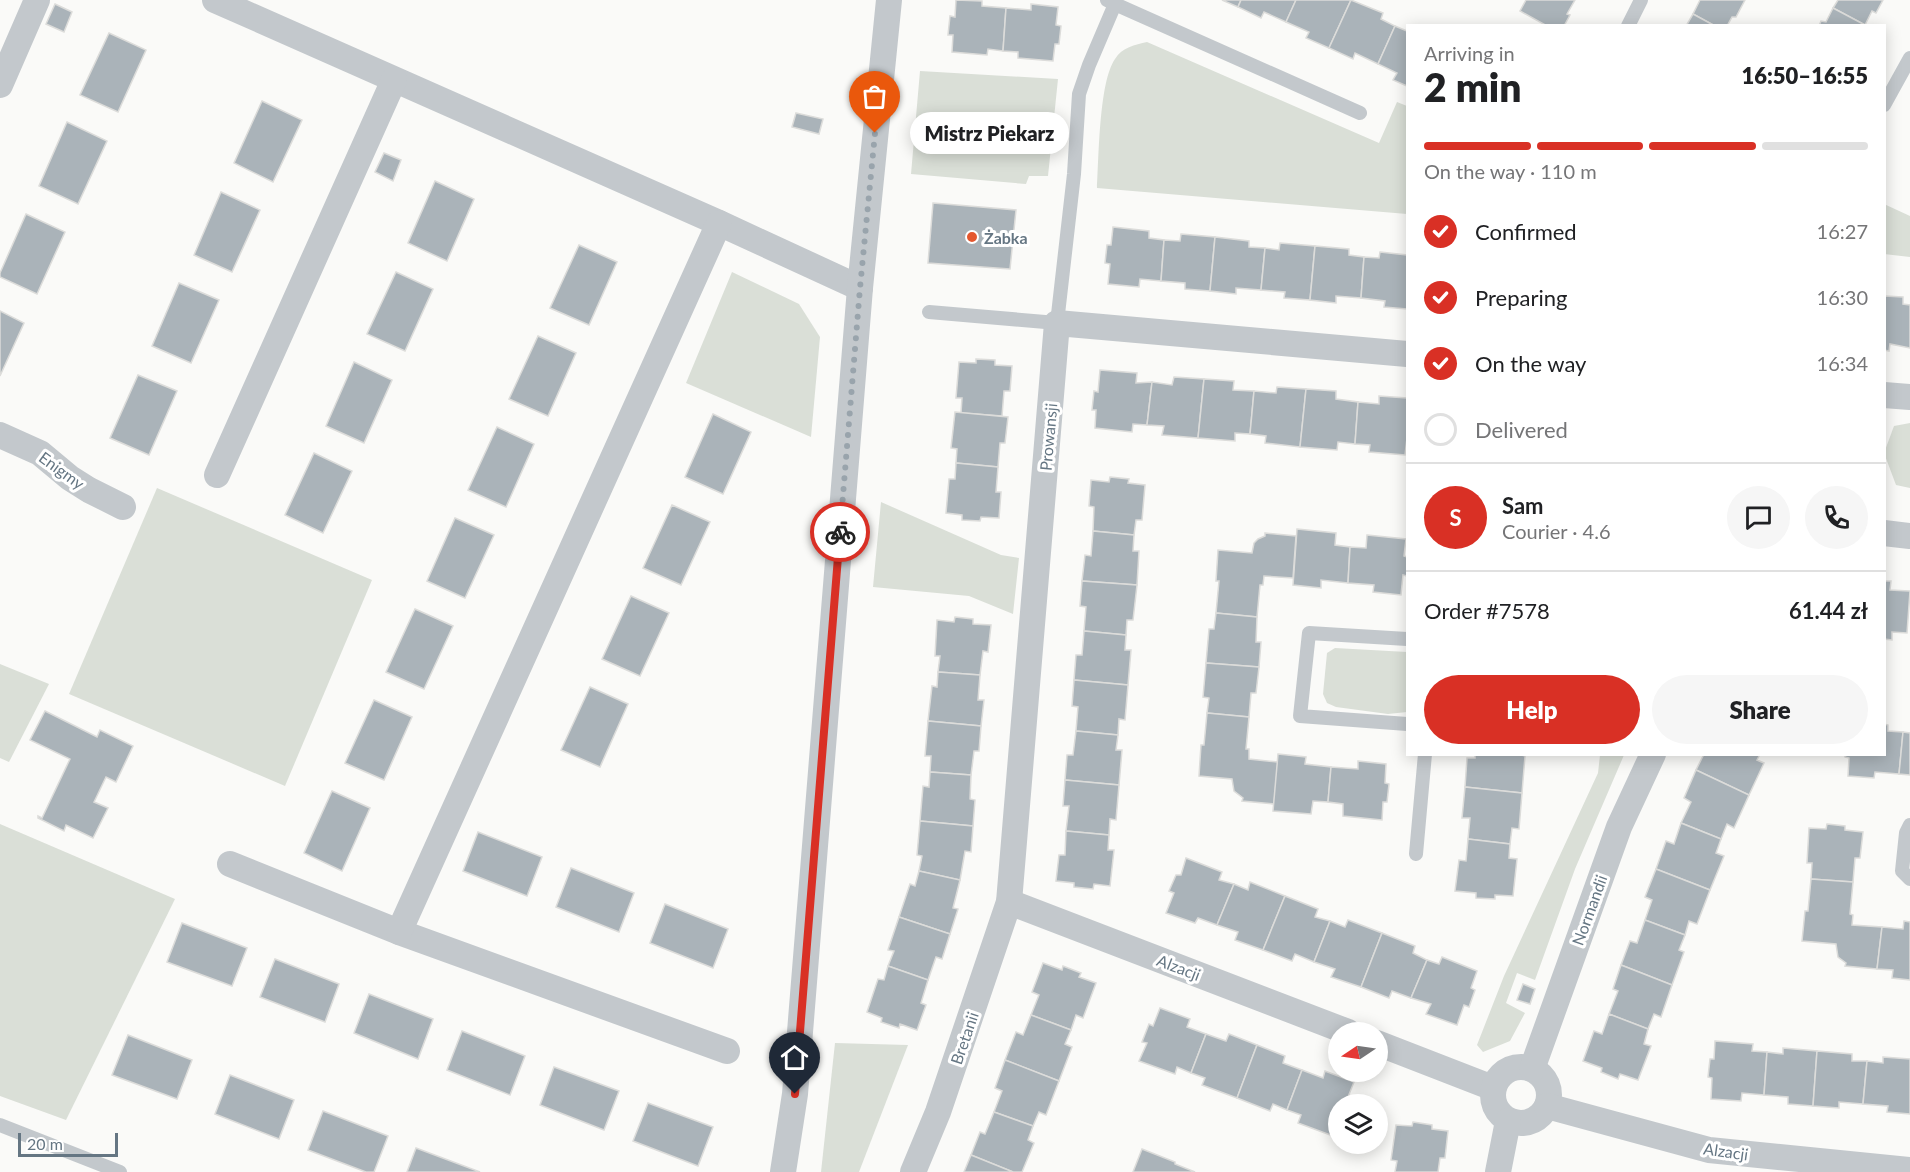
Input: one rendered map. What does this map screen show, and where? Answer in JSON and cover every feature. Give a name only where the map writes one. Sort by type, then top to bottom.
[{"type":"street","points":[[0,85],[37,0]]},
{"type":"street","points":[[214,0],[860,288]]},
{"type":"street","points":[[783,1172],[795,1094],[860,288],[889,0]]},
{"type":"street","points":[[217,475],[394,81]]},
{"type":"street","points":[[399,932],[719,224]]},
{"type":"street","points":[[1057,323],[1406,354]]},
{"type":"street","name":"Prowansji","points":[[1009,902],[1057,323]]},
{"type":"street","points":[[1886,395],[1910,398]]},
{"type":"street","name":"Enigmy","points":[[0,435],[40,453],[70,478],[123,507]]},
{"type":"street","points":[[1886,533],[1910,536]]},
{"type":"street","name":"Normandii","points":[[1532,1069],[1619,827],[1652,756]]},
{"type":"street","points":[[230,864],[399,932],[727,1050]]},
{"type":"street","name":"Alzacji","points":[[1009,902],[1328,1024]]},
{"type":"street","name":"Bretanii","points":[[913,1172],[938,1112],[1009,902]]},
{"type":"street","points":[[1388,1047],[1493,1088]]},
{"type":"street","points":[[1522,1066],[1532,1069],[1545,1080],[1548,1089],[1547,1107],[1535,1120],[1517,1123],[1508,1121],[1495,1107],[1493,1088],[1504,1072],[1522,1066]]},
{"type":"street","name":"Alzacji","points":[[1547,1107],[1709,1150],[1910,1170]]},
{"type":"street","points":[[1498,1172],[1508,1121]]},
{"type":"lane","points":[[1629,24],[1641,0]]},
{"type":"lane","points":[[929,312],[1057,323],[1071,197],[1079,94],[1111,2],[1360,113]]},
{"type":"lane","points":[[1886,101],[1910,58]]},
{"type":"lane","points":[[1406,639],[1309,633],[1300,716],[1406,724]]},
{"type":"lane","points":[[1416,854],[1425,756]]},
{"type":"lane","points":[[1910,825],[1906,833],[1902,871],[1910,879]]},
{"type":"lane","points":[[0,1125],[120,1172]]},
{"type":"shaded area","points":[[1147,42],[1379,143],[1397,102],[1406,106],[1406,214],[1097,188],[1101,120],[1106,84],[1115,59],[1129,47]]},
{"type":"shaded area","points":[[920,71],[1058,79],[1048,176],[1029,176],[1026,184],[911,174]]},
{"type":"shaded area","points":[[1886,205],[1910,216],[1910,257],[1886,254]]},
{"type":"shaded area","points":[[732,272],[799,304],[820,337],[811,437],[686,383]]},
{"type":"shaded area","points":[[1910,423],[1910,488],[1896,485],[1886,458],[1886,448],[1894,426]]},
{"type":"shaded area","points":[[157,488],[372,580],[285,786],[69,694]]},
{"type":"shaded area","points":[[881,502],[1001,555],[1019,558],[1013,614],[969,596],[873,587]]},
{"type":"shaded area","points":[[1335,648],[1406,652],[1406,712],[1388,714],[1336,707],[1327,703],[1323,694],[1327,653]]},
{"type":"shaded area","points":[[0,664],[49,684],[9,762],[0,758]]},
{"type":"shaded area","points":[[1600,756],[1624,756],[1575,869],[1535,980],[1517,973],[1506,1003],[1525,1013],[1510,1041],[1483,1052],[1477,1045],[1504,976],[1598,773]]},
{"type":"shaded area","points":[[0,824],[175,899],[66,1120],[0,1096]]},
{"type":"shaded area","points":[[835,1043],[908,1045],[859,1172],[821,1172]]},
{"type":"building","points":[[956,0],[982,1],[982,6],[1006,8],[1003,51],[988,49],[987,55],[952,52],[953,35],[948,35],[950,16],[955,17]]},
{"type":"building","points":[[1222,0],[1241,0],[1238,7]]},
{"type":"building","points":[[1241,0],[1296,0],[1286,22],[1264,12],[1261,18],[1238,7]]},
{"type":"building","points":[[1296,0],[1351,0],[1329,48],[1306,38],[1309,32],[1286,22]]},
{"type":"building","points":[[1351,0],[1383,13],[1381,19],[1395,26],[1378,64],[1355,53],[1353,59],[1329,48]]},
{"type":"building","points":[[1526,0],[1575,0],[1567,14],[1570,15],[1565,24],[1543,24],[1520,11]]},
{"type":"building","points":[[1700,0],[1745,0],[1736,17],[1732,17],[1728,24],[1711,24],[1693,14]]},
{"type":"building","points":[[1838,0],[1883,0],[1876,13],[1872,11],[1866,24],[1833,8]]},
{"type":"building","points":[[55,4],[72,12],[64,32],[46,24]]},
{"type":"building","points":[[1031,4],[1058,7],[1056,25],[1061,26],[1059,44],[1055,44],[1053,61],[1018,58],[1018,52],[1003,51],[1006,8],[1031,10]]},
{"type":"building","points":[[1833,8],[1863,24],[1820,24],[1821,21],[1826,22]]},
{"type":"building","points":[[1693,14],[1711,24],[1687,24]]},
{"type":"building","points":[[1395,26],[1406,31],[1406,86],[1393,80],[1397,73],[1378,64]]},
{"type":"building","points":[[109,33],[146,50],[118,112],[80,95]]},
{"type":"building","points":[[262,101],[302,120],[273,182],[234,163]]},
{"type":"building","points":[[796,113],[823,119],[819,134],[792,127]]},
{"type":"building","points":[[67,122],[107,141],[78,204],[39,186]]},
{"type":"building","points":[[384,153],[401,160],[393,181],[375,172]]},
{"type":"building","points":[[435,181],[474,199],[447,261],[408,243]]},
{"type":"building","points":[[221,192],[260,210],[232,272],[194,255]]},
{"type":"building","name":"Żabka","points":[[933,203],[1016,210],[1010,269],[928,263]]},
{"type":"building","points":[[26,214],[65,232],[37,294],[0,277]]},
{"type":"building","points":[[1113,227],[1149,231],[1149,238],[1164,240],[1161,281],[1140,279],[1139,287],[1108,284],[1110,264],[1105,263],[1107,245],[1111,245]]},
{"type":"building","points":[[1181,234],[1215,237],[1210,291],[1185,289],[1185,283],[1161,281],[1164,240],[1180,241]]},
{"type":"building","points":[[1215,237],[1249,241],[1249,247],[1265,248],[1261,290],[1236,288],[1236,294],[1210,291]]},
{"type":"building","points":[[1280,243],[1315,246],[1310,300],[1284,298],[1285,292],[1261,290],[1265,248],[1279,250]]},
{"type":"building","points":[[579,245],[617,262],[589,325],[550,308]]},
{"type":"building","points":[[1315,246],[1349,249],[1349,255],[1364,257],[1361,298],[1336,296],[1336,303],[1310,300]]},
{"type":"building","points":[[1380,252],[1406,255],[1406,309],[1384,307],[1385,301],[1361,298],[1364,257],[1379,258]]},
{"type":"building","points":[[396,272],[433,289],[405,351],[367,334]]},
{"type":"building","points":[[179,283],[219,300],[191,363],[152,346]]},
{"type":"building","points":[[1886,296],[1903,297],[1903,304],[1910,305],[1910,348],[1890,344],[1889,351],[1886,350]]},
{"type":"building","points":[[0,311],[24,323],[0,376]]},
{"type":"building","points":[[538,336],[576,353],[548,416],[509,399]]},
{"type":"building","points":[[976,359],[995,360],[995,365],[1012,366],[1010,391],[1004,391],[1002,416],[961,413],[962,398],[956,398],[959,362],[976,363]]},
{"type":"building","points":[[354,362],[392,380],[364,443],[326,426]]},
{"type":"building","points":[[1100,370],[1137,373],[1136,383],[1152,382],[1147,425],[1133,424],[1132,432],[1095,428],[1096,410],[1092,410],[1094,391],[1098,392]]},
{"type":"building","points":[[138,375],[177,391],[149,455],[110,438]]},
{"type":"building","points":[[1174,377],[1204,379],[1198,438],[1162,435],[1164,426],[1147,425],[1152,382],[1172,385]]},
{"type":"building","points":[[1204,379],[1234,381],[1233,390],[1254,391],[1250,434],[1235,433],[1235,441],[1198,438]]},
{"type":"building","points":[[1277,387],[1306,389],[1300,447],[1265,443],[1266,436],[1250,434],[1254,391],[1276,393]]},
{"type":"building","points":[[1306,389],[1336,391],[1336,399],[1358,402],[1355,444],[1338,442],[1337,450],[1300,447]]},
{"type":"building","points":[[1379,396],[1406,398],[1405,455],[1369,452],[1370,445],[1355,444],[1358,402],[1379,404]]},
{"type":"building","points":[[955,412],[1008,417],[1005,443],[1000,443],[998,467],[956,463],[957,449],[951,448]]},
{"type":"building","points":[[713,414],[751,432],[723,494],[685,477]]},
{"type":"building","points":[[497,427],[534,444],[506,507],[468,490]]},
{"type":"building","points":[[314,453],[352,471],[323,533],[285,515]]},
{"type":"building","points":[[956,463],[998,467],[996,492],[1001,492],[999,518],[981,517],[980,521],[962,520],[962,515],[946,513],[949,479],[955,479]]},
{"type":"building","points":[[1110,477],[1129,479],[1128,483],[1145,485],[1142,520],[1136,520],[1134,535],[1093,531],[1094,507],[1089,506],[1091,480],[1109,482]]},
{"type":"building","points":[[672,505],[710,522],[681,585],[643,568]]},
{"type":"building","points":[[455,518],[494,535],[465,598],[427,581]]},
{"type":"building","points":[[1297,529],[1336,533],[1335,545],[1350,547],[1348,583],[1321,580],[1321,588],[1293,585]]},
{"type":"building","points":[[1093,531],[1134,535],[1133,551],[1139,551],[1137,585],[1082,581],[1085,555],[1091,556]]},
{"type":"building","points":[[1265,533],[1296,536],[1293,578],[1264,576],[1263,585],[1260,585],[1257,617],[1216,613],[1219,581],[1216,581],[1218,550],[1252,553],[1254,543],[1265,536]]},
{"type":"building","points":[[1367,535],[1406,539],[1404,556],[1406,557],[1406,576],[1403,575],[1401,595],[1373,592],[1374,585],[1348,583],[1350,547],[1366,548]]},
{"type":"building","points":[[1082,581],[1137,585],[1133,620],[1127,620],[1126,635],[1084,631],[1086,607],[1080,606]]},
{"type":"building","points":[[1886,581],[1891,581],[1890,590],[1910,591],[1907,633],[1892,632],[1892,640],[1886,639]]},
{"type":"building","points":[[631,596],[669,613],[640,676],[602,659]]},
{"type":"building","points":[[415,609],[453,626],[424,689],[386,672]]},
{"type":"building","points":[[1216,613],[1257,617],[1256,642],[1261,642],[1259,667],[1206,663],[1209,629],[1214,629]]},
{"type":"building","points":[[955,617],[973,619],[973,624],[991,625],[988,652],[983,651],[980,675],[938,672],[940,656],[935,656],[937,620],[954,622]]},
{"type":"building","points":[[1084,631],[1126,635],[1125,650],[1131,650],[1128,685],[1074,680],[1076,655],[1082,655]]},
{"type":"building","points":[[1206,663],[1259,667],[1256,693],[1251,693],[1249,717],[1207,713],[1209,698],[1203,697]]},
{"type":"building","points":[[938,672],[980,675],[978,700],[984,700],[981,726],[928,721],[932,686],[937,687]]},
{"type":"building","points":[[1074,680],[1128,685],[1125,720],[1119,719],[1118,735],[1076,731],[1078,707],[1072,706]]},
{"type":"building","points":[[590,687],[628,704],[600,767],[561,750]]},
{"type":"building","points":[[374,700],[412,717],[384,780],[345,763]]},
{"type":"building","points":[[45,711],[97,737],[100,730],[133,746],[116,782],[106,777],[94,802],[108,808],[93,838],[66,825],[64,831],[38,818],[38,816],[42,818],[70,759],[30,740]]},
{"type":"building","points":[[1207,713],[1249,717],[1246,749],[1249,749],[1249,759],[1278,762],[1274,804],[1242,801],[1243,798],[1234,791],[1232,779],[1199,776],[1201,745],[1204,745]]},
{"type":"building","points":[[928,721],[981,726],[979,751],[974,751],[971,775],[930,772],[931,756],[925,756]]},
{"type":"building","points":[[1886,724],[1888,731],[1903,732],[1899,774],[1875,772],[1874,778],[1848,776],[1849,758],[1845,757],[1886,756]]},
{"type":"building","points":[[1076,731],[1118,735],[1116,750],[1122,750],[1119,785],[1065,780],[1067,755],[1073,755]]},
{"type":"building","points":[[1903,732],[1910,733],[1910,775],[1899,774]]},
{"type":"building","points":[[1278,754],[1306,757],[1305,764],[1331,767],[1328,802],[1313,801],[1311,814],[1273,811]]},
{"type":"building","points":[[1475,756],[1525,756],[1522,793],[1465,787],[1467,758],[1475,758]]},
{"type":"building","points":[[1703,756],[1759,756],[1757,760],[1764,763],[1749,795],[1696,770]]},
{"type":"building","points":[[1358,761],[1386,764],[1385,783],[1389,784],[1387,802],[1383,802],[1382,820],[1343,816],[1343,804],[1328,802],[1331,767],[1358,769]]},
{"type":"building","points":[[1696,770],[1749,795],[1734,828],[1727,824],[1721,839],[1681,823],[1691,802],[1684,798]]},
{"type":"building","points":[[930,772],[971,775],[970,799],[975,800],[973,826],[920,821],[923,786],[929,787]]},
{"type":"building","points":[[1065,780],[1119,785],[1116,820],[1110,819],[1109,835],[1066,831],[1069,806],[1063,806]]},
{"type":"building","points":[[1465,787],[1522,793],[1519,829],[1512,828],[1510,844],[1468,839],[1470,818],[1462,818]]},
{"type":"building","points":[[332,791],[370,808],[342,871],[304,853]]},
{"type":"building","points":[[920,821],[973,826],[971,852],[965,851],[960,880],[919,871],[922,856],[917,855]]},
{"type":"building","points":[[1681,823],[1721,839],[1716,853],[1724,856],[1710,890],[1656,869],[1666,841],[1674,844]]},
{"type":"building","points":[[1827,824],[1845,826],[1845,830],[1863,832],[1860,858],[1855,858],[1853,882],[1811,879],[1812,863],[1807,863],[1809,828],[1826,829]]},
{"type":"building","points":[[1066,831],[1109,835],[1108,850],[1114,850],[1110,886],[1094,884],[1093,889],[1074,887],[1074,883],[1056,881],[1059,855],[1065,855]]},
{"type":"building","points":[[478,832],[542,857],[527,896],[463,871]]},
{"type":"building","points":[[1468,839],[1510,844],[1509,858],[1517,859],[1513,896],[1495,895],[1495,899],[1476,898],[1476,893],[1455,891],[1459,860],[1466,861]]},
{"type":"building","points":[[1186,858],[1222,872],[1219,880],[1234,884],[1217,925],[1198,918],[1195,923],[1166,913],[1174,893],[1169,891],[1176,875],[1181,875]]},
{"type":"building","points":[[571,868],[634,893],[619,932],[556,907]]},
{"type":"building","points":[[1656,869],[1710,890],[1697,924],[1689,921],[1685,935],[1645,920],[1652,900],[1645,897]]},
{"type":"building","points":[[919,871],[960,880],[953,908],[958,909],[950,934],[899,917],[910,884],[915,886]]},
{"type":"building","points":[[1811,879],[1853,882],[1850,914],[1853,915],[1852,925],[1882,927],[1877,969],[1845,966],[1846,963],[1838,957],[1836,944],[1802,941]]},
{"type":"building","points":[[1250,882],[1285,896],[1263,950],[1235,940],[1238,932],[1217,925],[1234,884],[1248,890]]},
{"type":"building","points":[[1285,896],[1318,909],[1315,917],[1330,921],[1314,962],[1295,954],[1292,961],[1263,950]]},
{"type":"building","points":[[665,904],[728,929],[713,968],[650,943]]},
{"type":"building","points":[[899,917],[950,934],[942,959],[936,957],[928,980],[888,966],[894,951],[888,950]]},
{"type":"building","points":[[1348,920],[1382,933],[1361,987],[1331,977],[1335,969],[1314,962],[1330,921],[1345,927]]},
{"type":"building","points":[[1645,920],[1685,935],[1679,950],[1684,952],[1672,985],[1621,965],[1630,941],[1637,943]]},
{"type":"building","points":[[1904,921],[1910,922],[1910,980],[1892,978],[1893,970],[1877,969],[1882,927],[1903,929]]},
{"type":"building","points":[[182,923],[247,948],[232,986],[167,962]]},
{"type":"building","points":[[1382,933],[1415,946],[1413,953],[1427,960],[1411,998],[1392,991],[1389,998],[1361,987]]},
{"type":"building","points":[[1442,957],[1477,971],[1471,988],[1475,990],[1469,1007],[1464,1005],[1457,1025],[1426,1014],[1431,1004],[1411,998],[1427,960],[1439,964]]},
{"type":"building","points":[[275,959],[339,984],[325,1022],[260,997]]},
{"type":"building","points":[[1043,963],[1062,970],[1063,966],[1081,973],[1079,977],[1096,983],[1083,1018],[1076,1015],[1071,1030],[1031,1015],[1039,995],[1032,992]]},
{"type":"building","points":[[1621,965],[1672,985],[1661,1017],[1654,1014],[1648,1029],[1609,1014],[1618,991],[1613,989]]},
{"type":"building","points":[[888,966],[928,980],[921,1003],[926,1005],[917,1030],[900,1024],[899,1028],[881,1022],[882,1018],[867,1012],[878,979],[884,980]]},
{"type":"building","points":[[1523,984],[1535,989],[1530,1004],[1517,1000]]},
{"type":"building","points":[[369,994],[433,1019],[418,1059],[354,1033]]},
{"type":"building","points":[[1160,1008],[1190,1019],[1187,1027],[1206,1034],[1191,1073],[1177,1067],[1175,1074],[1139,1061],[1147,1043],[1142,1042],[1149,1024],[1153,1026]]},
{"type":"building","points":[[1609,1014],[1648,1029],[1644,1044],[1651,1046],[1638,1080],[1620,1074],[1618,1079],[1601,1072],[1602,1068],[1583,1061],[1594,1031],[1602,1034]]},
{"type":"building","points":[[1031,1015],[1071,1030],[1065,1044],[1072,1047],[1059,1081],[1005,1060],[1016,1032],[1023,1035]]},
{"type":"building","points":[[462,1031],[525,1056],[510,1095],[447,1070]]},
{"type":"building","points":[[1206,1034],[1226,1041],[1229,1034],[1257,1045],[1237,1098],[1202,1085],[1205,1078],[1191,1073]]},
{"type":"building","points":[[128,1035],[192,1060],[177,1099],[112,1075]]},
{"type":"building","points":[[1715,1041],[1753,1044],[1752,1051],[1767,1052],[1764,1095],[1742,1093],[1741,1101],[1711,1099],[1712,1078],[1708,1077],[1710,1059],[1714,1059]]},
{"type":"building","points":[[1257,1045],[1285,1056],[1283,1063],[1302,1070],[1287,1110],[1273,1104],[1270,1111],[1237,1098]]},
{"type":"building","points":[[1783,1048],[1817,1051],[1813,1106],[1788,1104],[1788,1097],[1764,1095],[1767,1052],[1783,1054]]},
{"type":"building","points":[[1817,1051],[1852,1054],[1852,1061],[1867,1061],[1863,1104],[1839,1102],[1839,1108],[1813,1106]]},
{"type":"building","points":[[1883,1057],[1910,1059],[1910,1114],[1887,1112],[1888,1106],[1863,1104],[1867,1061],[1883,1063]]},
{"type":"building","points":[[1005,1060],[1059,1081],[1046,1115],[1039,1112],[1033,1126],[994,1112],[1002,1091],[995,1088]]},
{"type":"building","points":[[554,1067],[619,1091],[604,1130],[540,1105]]},
{"type":"building","points":[[1302,1070],[1323,1078],[1325,1071],[1328,1072],[1328,1082],[1354,1082],[1349,1094],[1328,1094],[1328,1134],[1298,1123],[1301,1115],[1287,1110]]},
{"type":"building","points":[[230,1075],[294,1100],[279,1139],[215,1114]]},
{"type":"building","points":[[648,1103],[713,1127],[698,1166],[633,1141]]},
{"type":"building","points":[[323,1111],[388,1136],[374,1172],[366,1172],[308,1150]]},
{"type":"building","points":[[994,1112],[1033,1126],[1028,1140],[1034,1143],[1022,1172],[1013,1172],[971,1155],[980,1132],[985,1134]]},
{"type":"building","points":[[1413,1122],[1432,1125],[1432,1129],[1448,1131],[1445,1158],[1440,1158],[1438,1172],[1395,1172],[1397,1161],[1391,1160],[1396,1125],[1412,1126]]},
{"type":"building","points":[[416,1148],[480,1172],[407,1172]]},
{"type":"building","points":[[1142,1149],[1175,1162],[1195,1172],[1133,1172]]},
{"type":"building","points":[[971,1155],[1013,1172],[964,1172]]},
{"type":"way so far","points":[[840,532],[875,133]]},
{"type":"place","name":"Mistrz Piekarz","points":[[875,133]]},
{"type":"place","name":"Żabka","points":[[972,237]]},
{"type":"route","points":[[795,1094],[840,532]]}]
